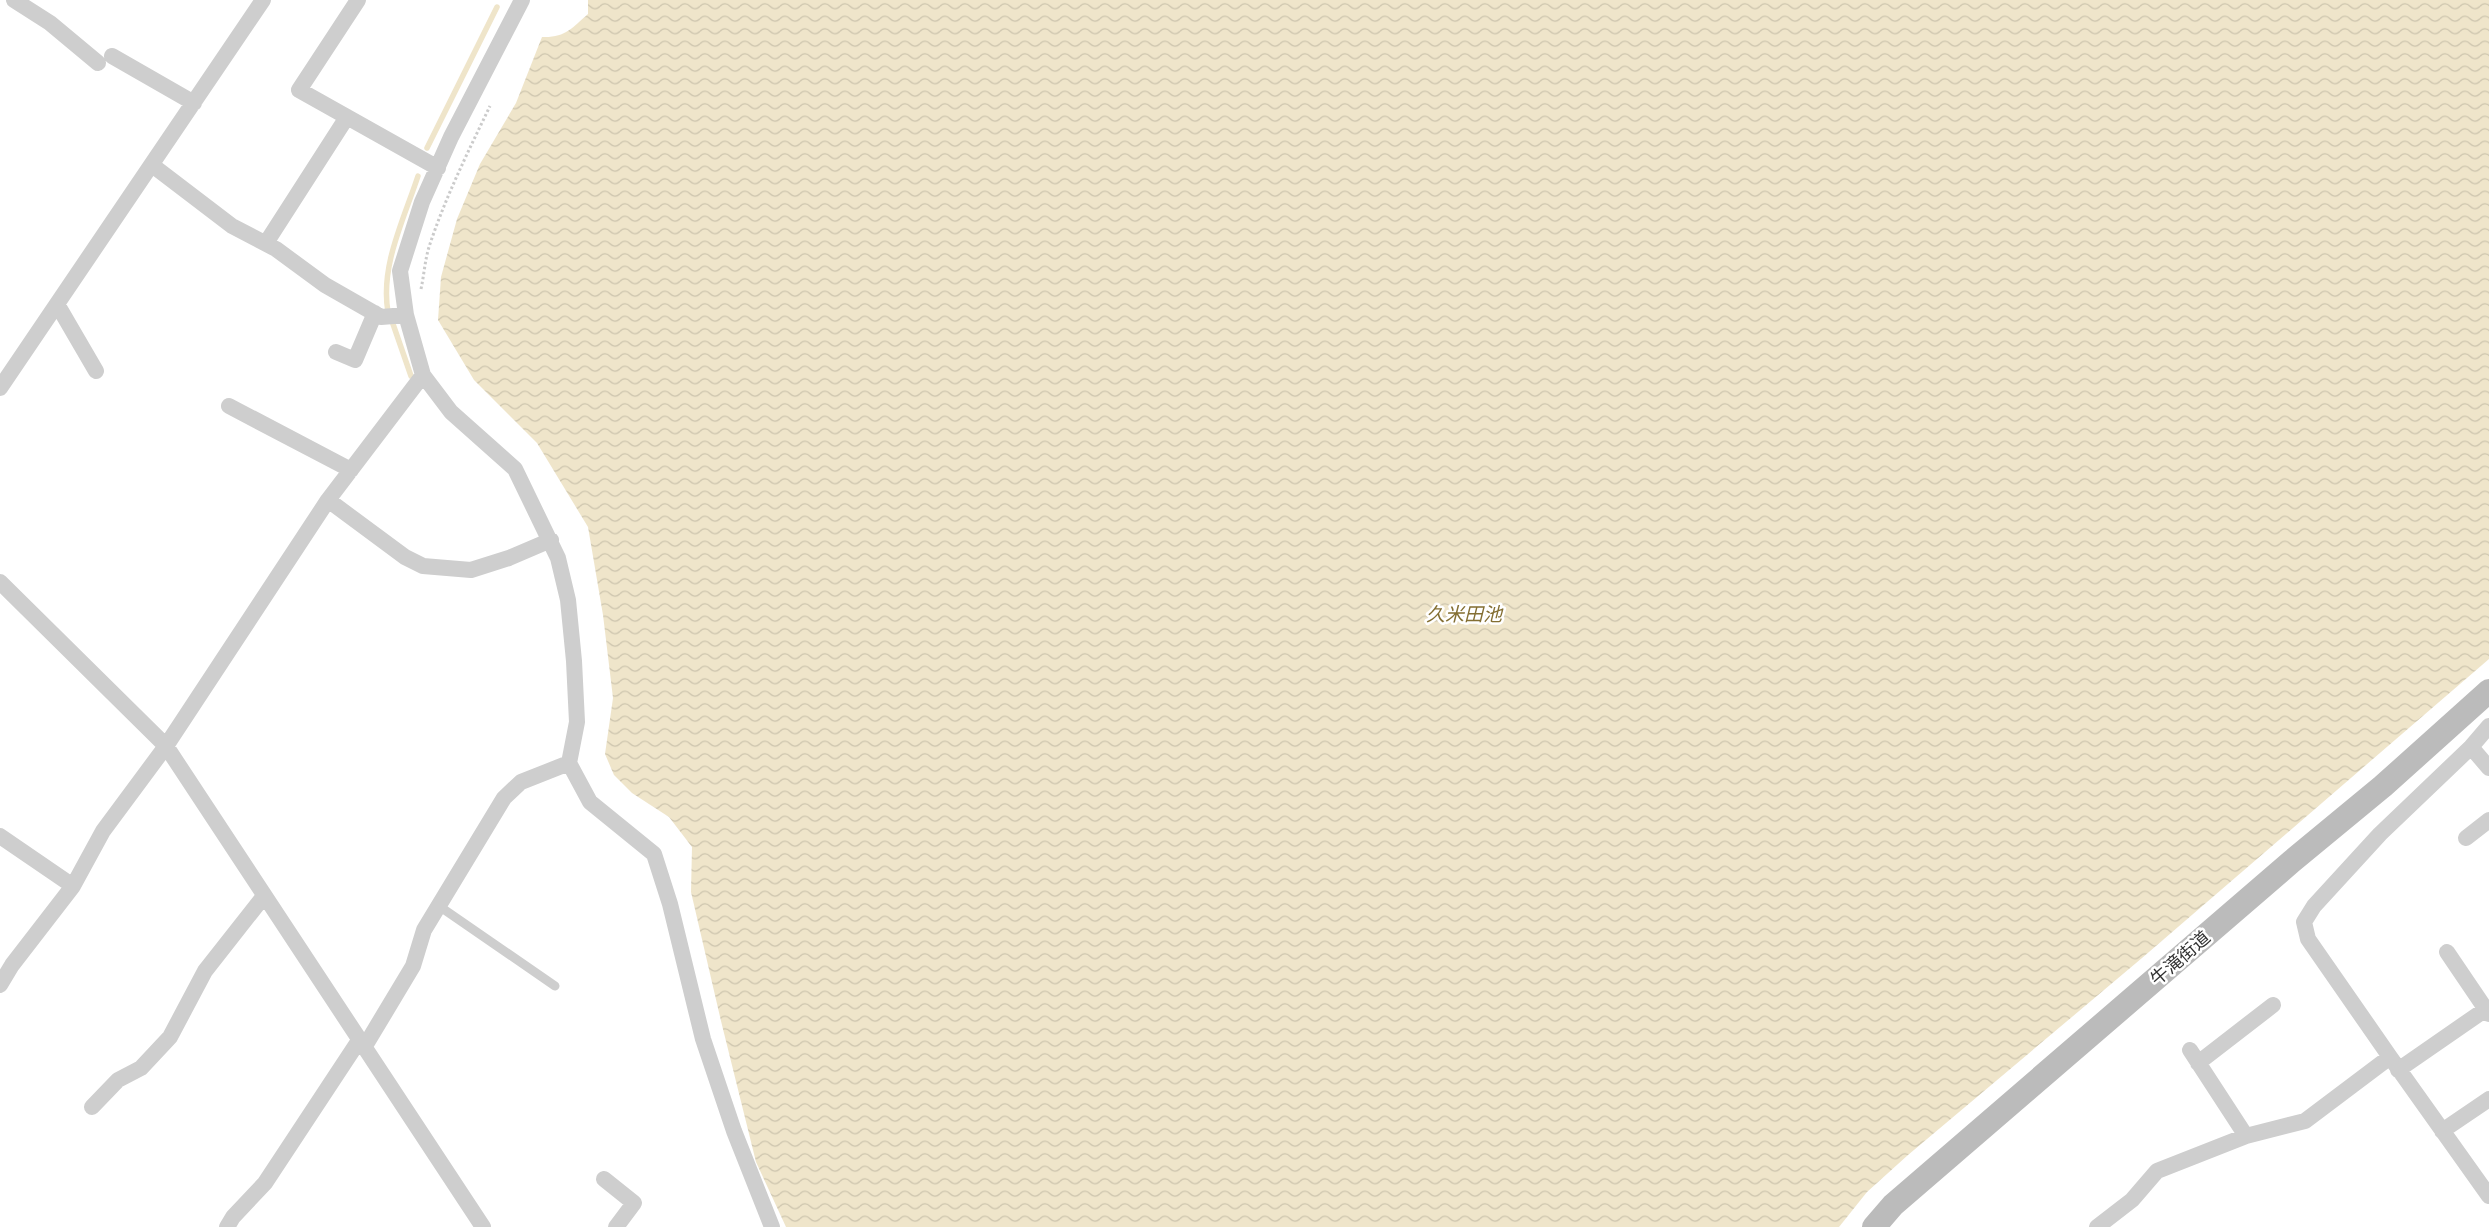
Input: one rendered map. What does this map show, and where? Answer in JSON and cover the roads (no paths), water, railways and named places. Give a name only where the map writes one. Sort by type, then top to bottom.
[{"type":"street","points":[[14,0],[105,59],[194,103]]},
{"type":"street","points":[[0,388],[263,0]]},
{"type":"street","points":[[358,0],[299,90],[438,168]]},
{"type":"street","points":[[522,0],[452,137],[422,202],[400,271],[406,315],[423,375],[451,412],[515,469],[551,540],[558,558],[568,600],[574,661],[577,722],[568,763],[590,802],[654,854],[670,904],[703,1039],[734,1130],[772,1227]]},
{"type":"street","points":[[266,243],[347,118]]},
{"type":"street","points":[[152,165],[232,226],[266,243],[325,285],[381,317],[406,315]]},
{"type":"street","points":[[58,304],[96,371]]},
{"type":"street","points":[[336,352],[355,360],[375,313]]},
{"type":"street","points":[[0,985],[12,965],[73,886],[103,831],[166,746],[328,500],[423,375]]},
{"type":"street","points":[[229,406],[351,470]]},
{"type":"street","points":[[328,500],[404,558],[423,566],[470,570],[509,558],[551,540]]},
{"type":"street","points":[[0,582],[166,746],[483,1227]]},
{"type":"street","name":"牛滝街道","points":[[1874,1227],[1900,1199],[2382,786],[2489,691]]},
{"type":"street","points":[[2489,726],[2471,747],[2380,834],[2314,906],[2304,922],[2308,939],[2394,1064],[2489,1196]]},
{"type":"street","points":[[2471,747],[2489,768]]},
{"type":"street","points":[[227,1227],[233,1217],[265,1183],[413,966],[424,930],[504,798],[521,782],[568,763]]},
{"type":"street","points":[[2466,838],[2489,820]]},
{"type":"street","points":[[0,836],[73,886]]},
{"type":"street","points":[[92,1107],[118,1080],[141,1068],[170,1037],[205,971],[264,896]]},
{"type":"street","points":[[2097,1227],[2132,1200],[2157,1171],[2246,1136],[2305,1121],[2394,1064],[2488,1012],[2447,952]]},
{"type":"street","points":[[2246,1136],[2194,1056],[2273,1005]]},
{"type":"street","points":[[2442,1131],[2489,1099]]},
{"type":"street","points":[[604,1179],[634,1203],[616,1227]]},
{"type":"lane","points":[[439,906],[555,986]]},
{"type":"water","name":"久米田池","points":[[588,0],[2489,0],[2489,659],[2142,958],[1908,1155],[1867,1192],[1839,1227],[786,1227],[756,1162],[721,1021],[691,892],[692,847],[669,817],[632,793],[614,775],[605,754],[613,698],[603,615],[588,527],[537,443],[474,380],[438,320],[441,277],[457,219],[480,164],[516,103],[542,37],[557,36],[572,28],[588,14]]},
{"type":"waterway","points":[[427,148],[497,7]]},
{"type":"waterway","points":[[388,312],[386,295],[390,260],[418,176]]},
{"type":"waterway","points":[[393,324],[411,376]]}]
